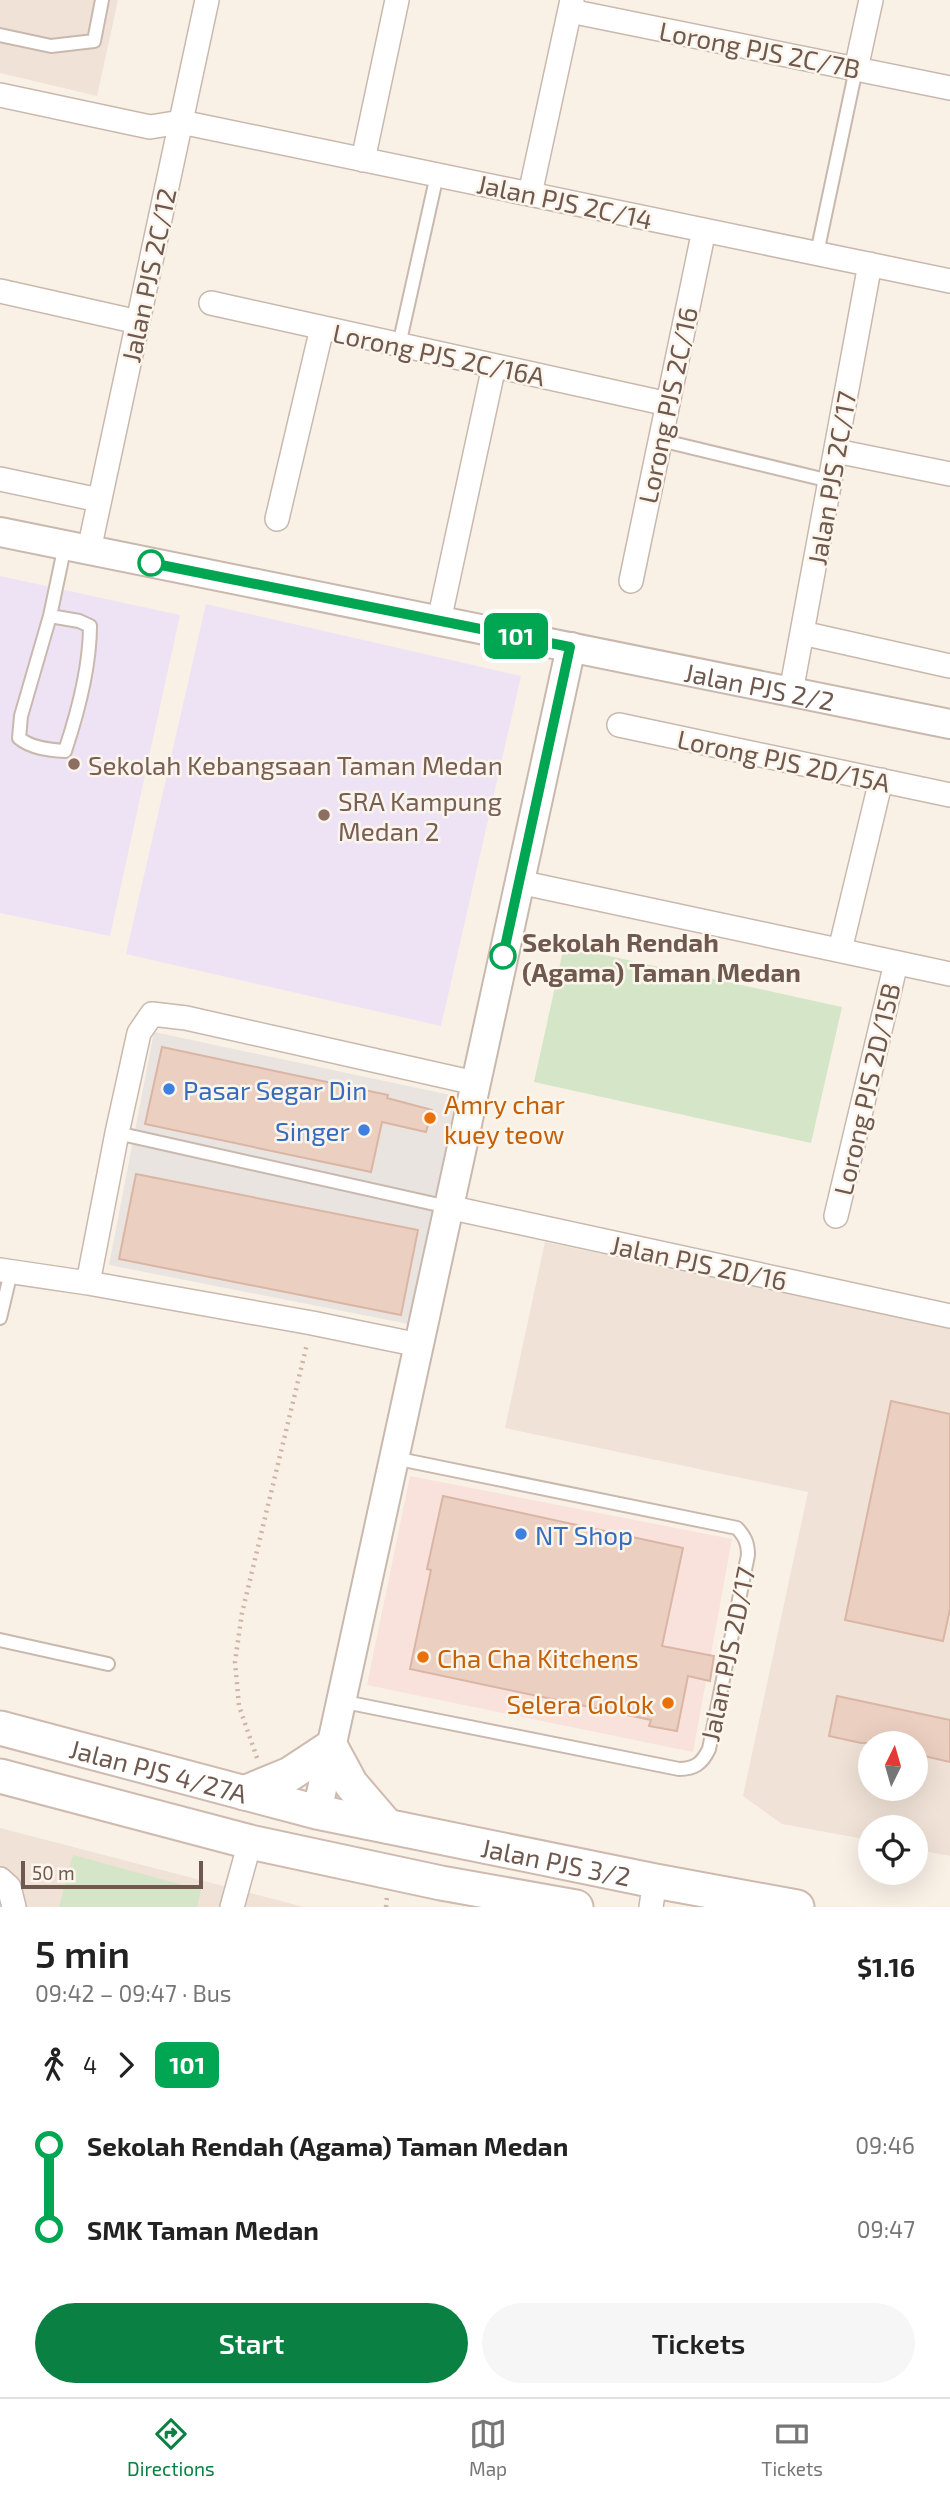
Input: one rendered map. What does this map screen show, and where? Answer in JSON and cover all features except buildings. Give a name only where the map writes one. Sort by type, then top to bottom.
[{"type":"main road","name":"Jalan PJS 4/27A","points":[[0,1728],[255,1789],[317,1812]]},
{"type":"main road","points":[[255,1789],[290,1773],[331,1747],[351,1784],[387,1826]]},
{"type":"main road","name":"Jalan PJS 4/27A","points":[[0,1776],[250,1842]]},
{"type":"main road","name":"Jalan PJS 3/2","points":[[317,1812],[387,1826],[653,1894],[797,1907]]},
{"type":"main road","name":"Jalan PJS 3/2","points":[[250,1842],[441,1883],[576,1907]]},
{"type":"street","name":"Jalan PJS 2C/12","points":[[77,548],[100,500],[207,0]]},
{"type":"street","points":[[362,160],[397,0]]},
{"type":"street","points":[[856,69],[871,0]]},
{"type":"street","points":[[530,194],[571,5]]},
{"type":"street","name":"Lorong PJS 2C/7B","points":[[571,5],[950,88]]},
{"type":"street","name":"Jalan PJS 2C/14","points":[[0,95],[150,127],[181,122],[950,281]]},
{"type":"street","name":"Lorong PJS 2C/16","points":[[631,581],[704,230]]},
{"type":"street","name":"Jalan PJS 2C/17","points":[[791,692],[870,264]]},
{"type":"street","points":[[0,291],[138,321]]},
{"type":"street","name":"Lorong PJS 2C/16A","points":[[211,303],[668,404]]},
{"type":"street","points":[[276,519],[321,328]]},
{"type":"street","points":[[439,621],[494,366]]},
{"type":"street","points":[[836,451],[950,474]]},
{"type":"street","points":[[0,479],[100,500]]},
{"type":"street","name":"Jalan PJS 2/2","points":[[0,532],[950,724]]},
{"type":"street","points":[[802,633],[950,666]]},
{"type":"street","points":[[317,1812],[570,647]]},
{"type":"street","name":"Lorong PJS 2D/15A","points":[[619,725],[950,795]]},
{"type":"street","points":[[839,950],[881,780]]},
{"type":"street","points":[[519,882],[950,974]]},
{"type":"street","name":"Lorong PJS 2D/15B","points":[[836,1216],[895,962]]},
{"type":"street","points":[[88,1283],[139,1033],[152,1014],[186,1018],[475,1083]]},
{"type":"street","name":"Jalan PJS 2D/16","points":[[448,1207],[950,1316]]},
{"type":"street","points":[[5,1271],[312,1322],[419,1345]]},
{"type":"street","points":[[232,1907],[250,1842]]},
{"type":"street","points":[[0,1879],[9,1887],[14,1907]]},
{"type":"lane","points":[[0,35],[51,46],[94,41],[102,0]]},
{"type":"lane","points":[[817,253],[856,69]]},
{"type":"lane","points":[[399,345],[437,175]]},
{"type":"lane","points":[[660,440],[830,481]]},
{"type":"lane","points":[[50,616],[79,621],[90,626],[90,644],[77,710],[65,751],[25,743],[19,738],[21,716],[50,616],[77,548]]},
{"type":"lane","points":[[117,1133],[448,1207]]},
{"type":"lane","points":[[0,1318],[5,1271]]},
{"type":"lane","name":"Jalan PJS 2D/17","points":[[341,1701],[679,1769],[698,1765],[709,1749],[748,1555],[744,1535],[737,1528],[394,1458]]},
{"type":"lane","points":[[0,1640],[108,1664]]},
{"type":"path","points":[[255,1789],[239,1706],[235,1662],[242,1613],[312,1322]]},
{"type":"shaded area","points":[[0,0],[118,0],[97,96],[0,73]]},
{"type":"shaded area","name":"Sekolah Kebangsaan Taman Medan","points":[[0,576],[180,615],[110,936],[0,913]]},
{"type":"shaded area","name":"SRA Kampung Medan 2","points":[[206,604],[521,676],[441,1026],[126,954]]},
{"type":"shaded area","points":[[154,1032],[460,1097],[409,1324],[109,1265]]},
{"type":"shaded area","points":[[545,1242],[950,1328],[950,1856],[928,1852],[928,1815],[858,1815],[858,1838],[782,1824],[743,1796],[808,1492],[505,1428]]},
{"type":"shaded area","points":[[410,1476],[732,1539],[693,1752],[367,1685]]},
{"type":"shaded area","points":[[0,1828],[304,1907],[0,1907]]},
{"type":"green space","points":[[564,946],[842,1007],[811,1143],[534,1082]]},
{"type":"green space","points":[[73,1855],[201,1890],[197,1907],[59,1907]]},
{"type":"bus line","name":"101","points":[[151,563],[570,647],[503,956]]},
{"type":"place","name":"Sekolah Kebangsaan Taman Medan","points":[[74,764]]},
{"type":"place","name":"SRA Kampung Medan 2","points":[[324,815]]},
{"type":"place","name":"Sekolah Rendah (Agama) Taman Medan","points":[[503,956]]},
{"type":"place","name":"Pasar Segar Din","points":[[169,1089]]},
{"type":"place","name":"Amry char kuey teow","points":[[430,1118]]},
{"type":"place","name":"Singer","points":[[364,1130]]},
{"type":"place","name":"NT Shop","points":[[521,1534]]},
{"type":"place","name":"Cha Cha Kitchens","points":[[423,1657]]},
{"type":"place","name":"Selera Golok","points":[[668,1703]]}]
